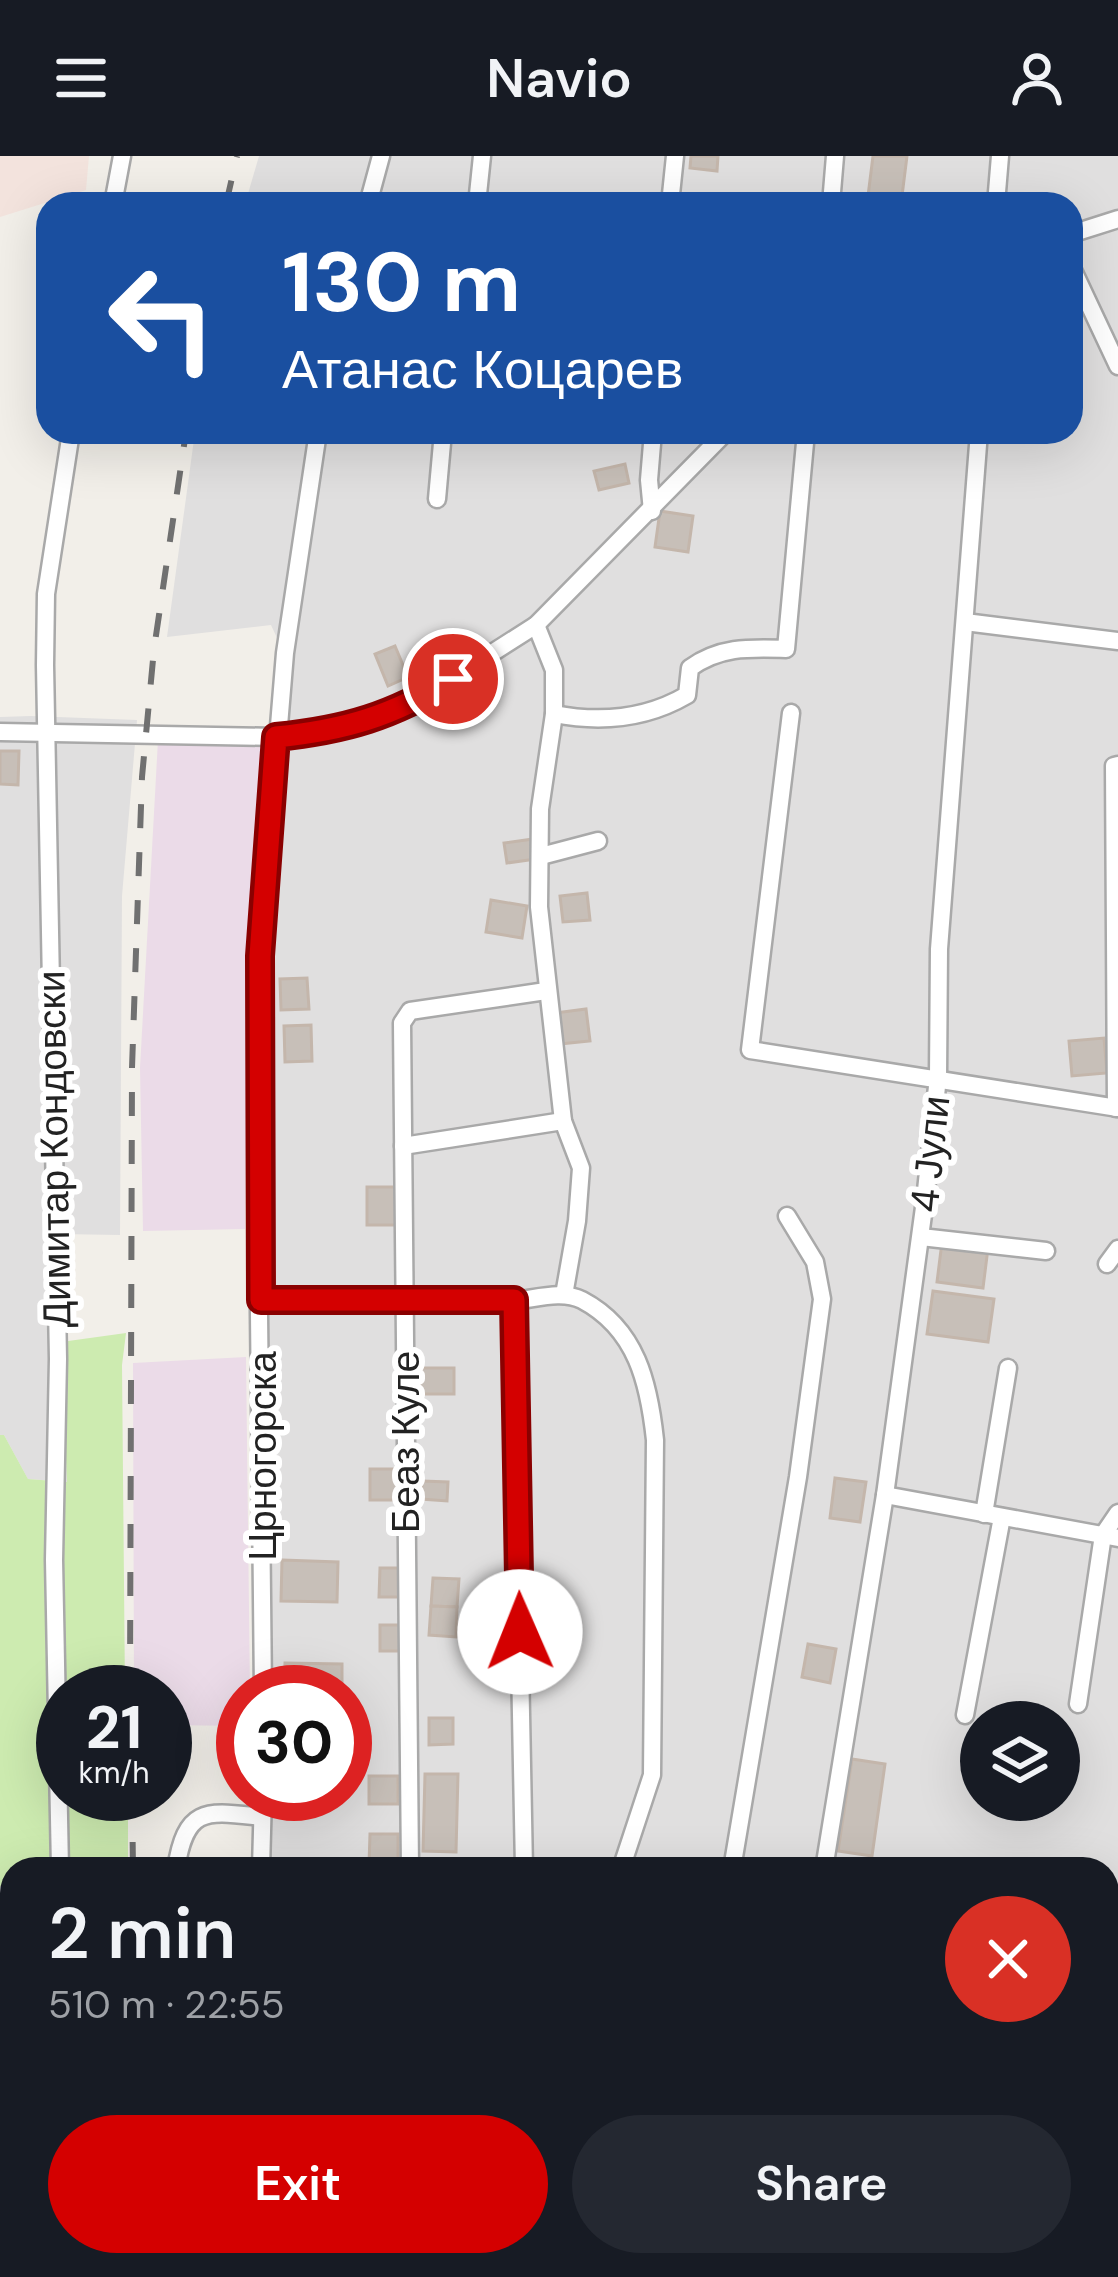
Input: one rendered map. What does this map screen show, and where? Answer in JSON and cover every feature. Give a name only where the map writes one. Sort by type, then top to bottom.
[{"type":"street","points":[[115,192],[122,156]]},
{"type":"street","points":[[371,192],[381,156]]},
{"type":"street","points":[[479,192],[482,156]]},
{"type":"street","points":[[671,192],[675,156]]},
{"type":"street","points":[[832,192],[835,156]]},
{"type":"street","points":[[997,192],[1000,156]]},
{"type":"street","points":[[1083,230],[1118,219]]},
{"type":"street","points":[[1083,292],[1118,366]]},
{"type":"street","name":"Димитар Кондовски","points":[[60,1857],[54,1560],[58,1359],[46,594],[69,444]]},
{"type":"street","name":"Црногорска","points":[[263,1665],[260,956],[276,737],[296,559],[316,444]]},
{"type":"street","points":[[437,499],[442,444]]},
{"type":"street","points":[[652,444],[652,511]]},
{"type":"street","points":[[0,732],[276,737],[336,731],[417,701],[536,625],[715,444]]},
{"type":"street","points":[[554,714],[605,719],[664,709],[687,695],[690,668],[703,659],[733,648],[786,649],[805,444]]},
{"type":"street","name":"4 Јули","points":[[826,1857],[921,1237],[938,1077],[939,949],[978,444]]},
{"type":"street","points":[[964,622],[1118,641]]},
{"type":"street","points":[[536,625],[554,670],[554,714],[540,809],[538,907],[563,1121],[581,1168],[578,1221],[564,1295]]},
{"type":"street","points":[[791,713],[750,1050],[1117,1108],[1113,872],[1114,766],[1118,766]]},
{"type":"street","points":[[541,856],[598,841]]},
{"type":"street","name":"Беаз Куле","points":[[410,1857],[404,1016],[410,1011],[546,991]]},
{"type":"street","points":[[403,1146],[563,1121]]},
{"type":"street","points":[[734,1857],[798,1477],[822,1299],[815,1262],[787,1216]]},
{"type":"street","points":[[921,1237],[1046,1251]]},
{"type":"street","points":[[261,1300],[514,1300],[564,1295],[581,1299],[628,1340],[651,1395],[655,1440],[652,1775],[625,1857]]},
{"type":"street","points":[[514,1300],[524,1857]]},
{"type":"street","points":[[967,1701],[1008,1368]]},
{"type":"street","points":[[885,1495],[1110,1537]]},
{"type":"street","points":[[1079,1701],[1118,1513]]},
{"type":"street","points":[[179,1857],[184,1835],[203,1814],[216,1811]]},
{"type":"street","points":[[261,1857],[262,1821]]},
{"type":"shaded area","points":[[0,156],[89,156],[86,190],[36,192],[36,206],[0,217]]},
{"type":"shaded area","points":[[259,156],[1118,156],[1118,1857],[261,1857],[262,1821],[372,1821],[372,1665],[263,1665],[260,1062],[284,653],[271,625],[167,637],[193,444],[1083,444],[1083,192],[248,192]]},
{"type":"shaded area","points":[[0,717],[137,720],[122,896],[120,1235],[59,1234],[67,1482],[28,1479],[0,1435]]},
{"type":"shaded area","points":[[158,740],[266,747],[248,959],[245,1229],[143,1231],[140,1068]]},
{"type":"shaded area","points":[[246,1357],[250,1665],[216,1665],[216,1726],[192,1725],[192,1665],[134,1665],[133,1363]]},
{"type":"green space","points":[[126,1333],[122,1365],[125,1665],[36,1665],[36,1821],[128,1821],[128,1857],[0,1857],[0,1435],[28,1479],[67,1482],[61,1342]]},
{"type":"building","points":[[691,156],[718,156],[717,171],[690,168]]},
{"type":"building","points":[[873,156],[907,156],[902,192],[868,192]]},
{"type":"building","points":[[625,464],[629,483],[599,490],[594,471]]},
{"type":"building","points":[[660,511],[693,516],[688,552],[655,547]]},
{"type":"building","points":[[395,646],[408,677],[388,686],[375,654]]},
{"type":"building","points":[[0,751],[19,751],[18,785],[0,784]]},
{"type":"building","points":[[533,839],[536,859],[507,863],[504,843]]},
{"type":"building","points":[[587,893],[590,920],[563,922],[560,896]]},
{"type":"building","points":[[491,900],[527,906],[522,938],[486,932]]},
{"type":"building","points":[[307,978],[309,1009],[281,1010],[280,979]]},
{"type":"building","points":[[586,1009],[590,1041],[559,1044],[555,1013]]},
{"type":"building","points":[[311,1025],[312,1061],[285,1062],[284,1026]]},
{"type":"building","points":[[1104,1038],[1107,1073],[1072,1076],[1069,1041]]},
{"type":"building","points":[[367,1187],[400,1187],[399,1225],[367,1225]]},
{"type":"building","points":[[942,1242],[988,1248],[983,1288],[937,1282]]},
{"type":"building","points":[[933,1291],[994,1299],[988,1342],[927,1334]]},
{"type":"building","points":[[420,1368],[454,1368],[454,1394],[420,1394]]},
{"type":"building","points":[[370,1469],[399,1469],[399,1500],[370,1500]]},
{"type":"building","points":[[835,1478],[866,1482],[860,1522],[830,1518]]},
{"type":"building","points":[[422,1481],[448,1482],[447,1501],[421,1499]]},
{"type":"building","points":[[282,1560],[338,1562],[337,1602],[281,1601]]},
{"type":"building","points":[[380,1568],[401,1568],[401,1597],[379,1597]]},
{"type":"building","points":[[433,1578],[459,1579],[457,1607],[431,1606]]},
{"type":"building","points":[[431,1606],[457,1607],[456,1637],[429,1635]]},
{"type":"building","points":[[380,1625],[401,1625],[401,1651],[380,1651]]},
{"type":"building","points":[[808,1644],[836,1649],[830,1683],[802,1677]]},
{"type":"building","points":[[429,1718],[453,1718],[453,1744],[429,1745]]},
{"type":"building","points":[[852,1759],[885,1764],[872,1856],[838,1851]]},
{"type":"building","points":[[425,1774],[458,1774],[456,1852],[423,1851]]},
{"type":"building","points":[[372,1776],[398,1776],[398,1804],[372,1804]]},
{"type":"building","points":[[370,1834],[398,1834],[398,1857],[369,1857]]},
{"type":"railway","points":[[229,192],[237,156]]},
{"type":"railway","points":[[130,1665],[132,1068],[142,777],[154,649],[184,444]]},
{"type":"railway","points":[[132,1821],[133,1857]]},
{"type":"route","points":[[453,679],[417,701],[336,731],[276,737],[260,956],[261,1300],[514,1300],[520,1632]]}]
